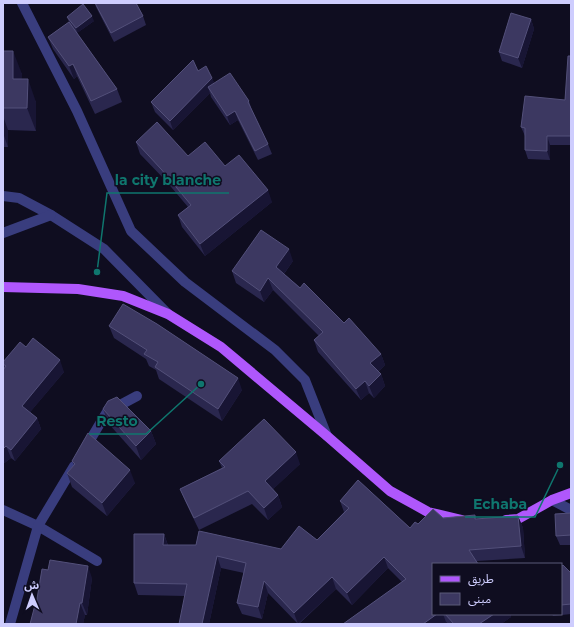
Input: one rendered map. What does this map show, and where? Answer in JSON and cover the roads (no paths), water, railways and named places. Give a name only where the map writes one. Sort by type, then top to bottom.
[{"type":"main road","points":[[3,287],[78,288],[123,296],[168,314],[220,348],[328,436],[390,491],[428,512],[466,521],[473,521]]},
{"type":"main road","points":[[496,520],[518,519],[552,500],[571,493]]},
{"type":"street","points":[[22,3],[77,111],[131,231],[185,282],[275,350],[305,380],[328,436]]},
{"type":"street","points":[[3,196],[19,198],[51,215],[104,249],[168,314]]},
{"type":"street","points":[[3,234],[51,215]]},
{"type":"street","points":[[10,624],[38,526],[108,410],[138,396]]},
{"type":"street","points":[[552,500],[571,510]]},
{"type":"street","points":[[3,510],[38,526],[97,561]]},
{"type":"place","name":"la city blanche","points":[[97,272]]},
{"type":"place","name":"Resto","points":[[201,384]]},
{"type":"place","name":"Echaba","points":[[560,465]]}]
